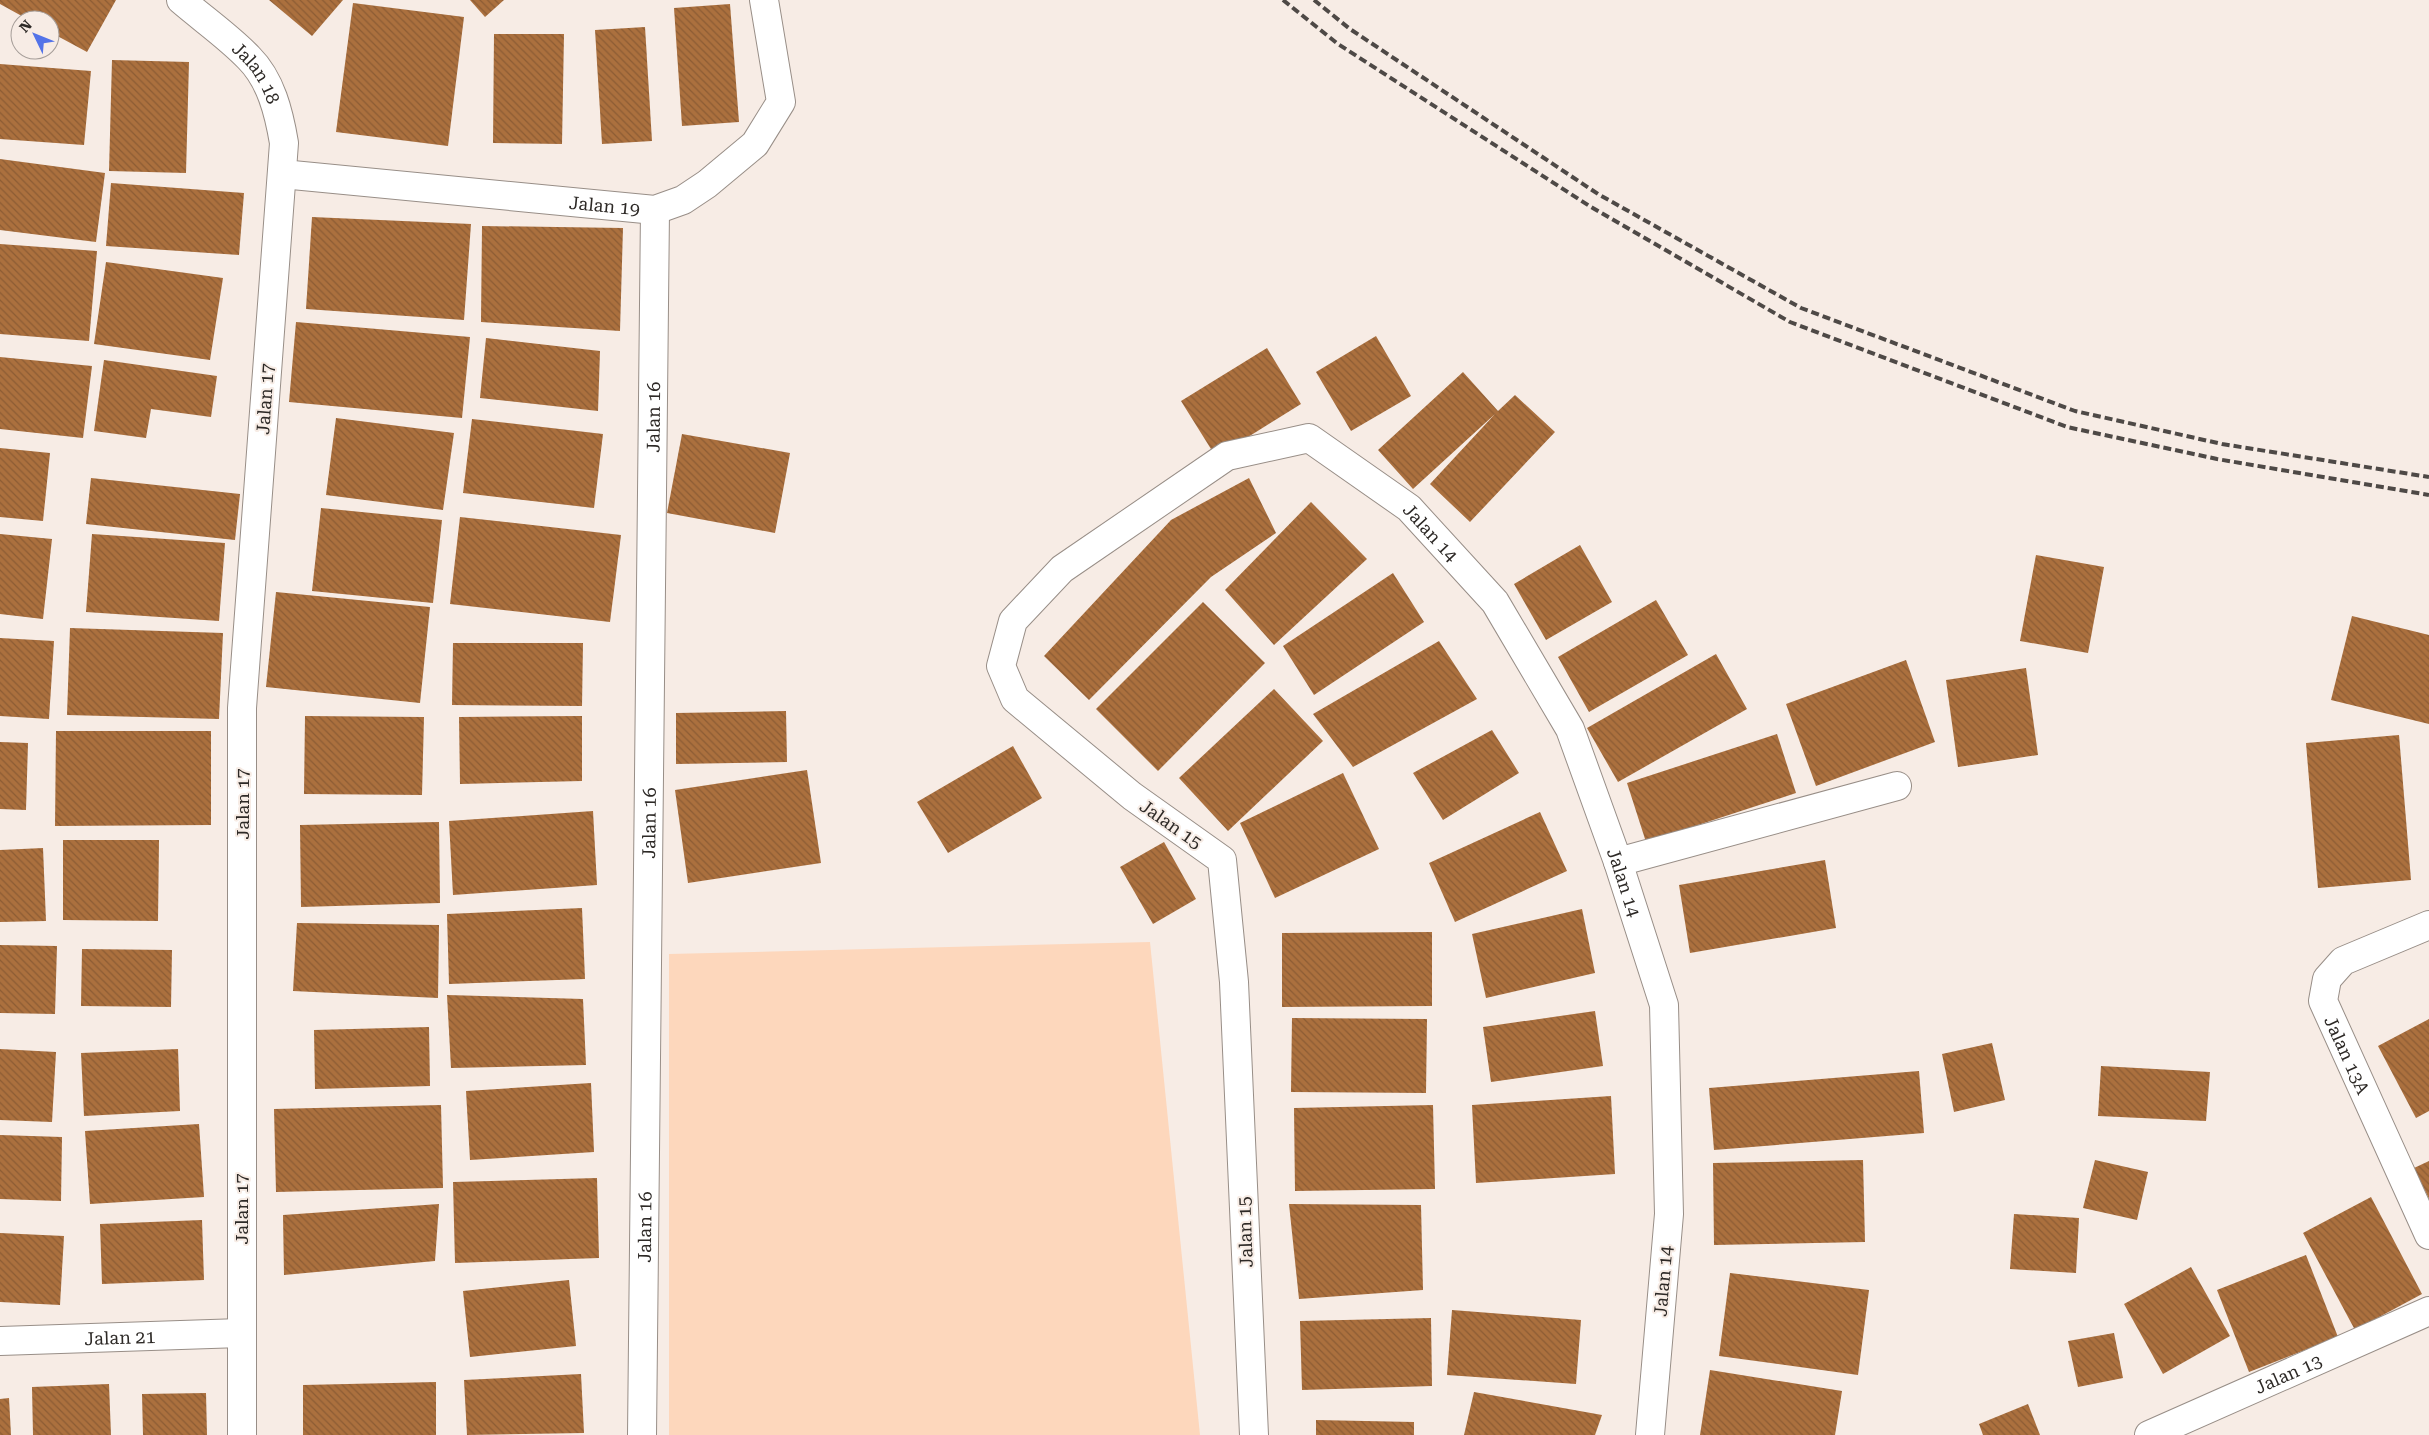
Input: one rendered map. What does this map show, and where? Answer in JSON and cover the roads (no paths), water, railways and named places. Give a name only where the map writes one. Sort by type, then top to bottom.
[{"type":"street","name":"Jalan 18","points":[[181,0],[250,58],[266,84],[279,114],[284,143],[282,174]]},
{"type":"street","name":"Jalan 19","points":[[282,174],[654,210],[683,200],[699,190],[755,144],[781,102],[764,0]]},
{"type":"street","name":"Jalan 17","points":[[242,1435],[242,708],[282,174]]},
{"type":"street","name":"Jalan 16","points":[[642,1435],[654,210]]},
{"type":"street","name":"Jalan 14","points":[[1309,438],[1409,508],[1495,602],[1570,729],[1618,862],[1664,1005],[1669,1214],[1650,1435]]},
{"type":"street","name":"Jalan 15","points":[[1254,1435],[1234,982],[1222,860],[1132,796],[1015,699],[1001,666],[1013,622],[1062,569],[1226,456],[1309,438]]},
{"type":"street","points":[[1618,862],[1897,786]]},
{"type":"street","name":"Jalan 13A","points":[[2429,925],[2343,960],[2327,979],[2323,1001],[2429,1235]]},
{"type":"street","name":"Jalan 13","points":[[2166,1431],[2429,1311]]},
{"type":"street","name":"Jalan 21","points":[[0,1342],[241,1333]]},
{"type":"railway","points":[[1283,0],[1338,44],[1591,207],[1790,322],[2067,427],[2217,459],[2429,495]]},
{"type":"railway","points":[[1314,0],[1350,29],[1598,194],[1801,308],[2075,411],[2222,444],[2429,477]]}]
